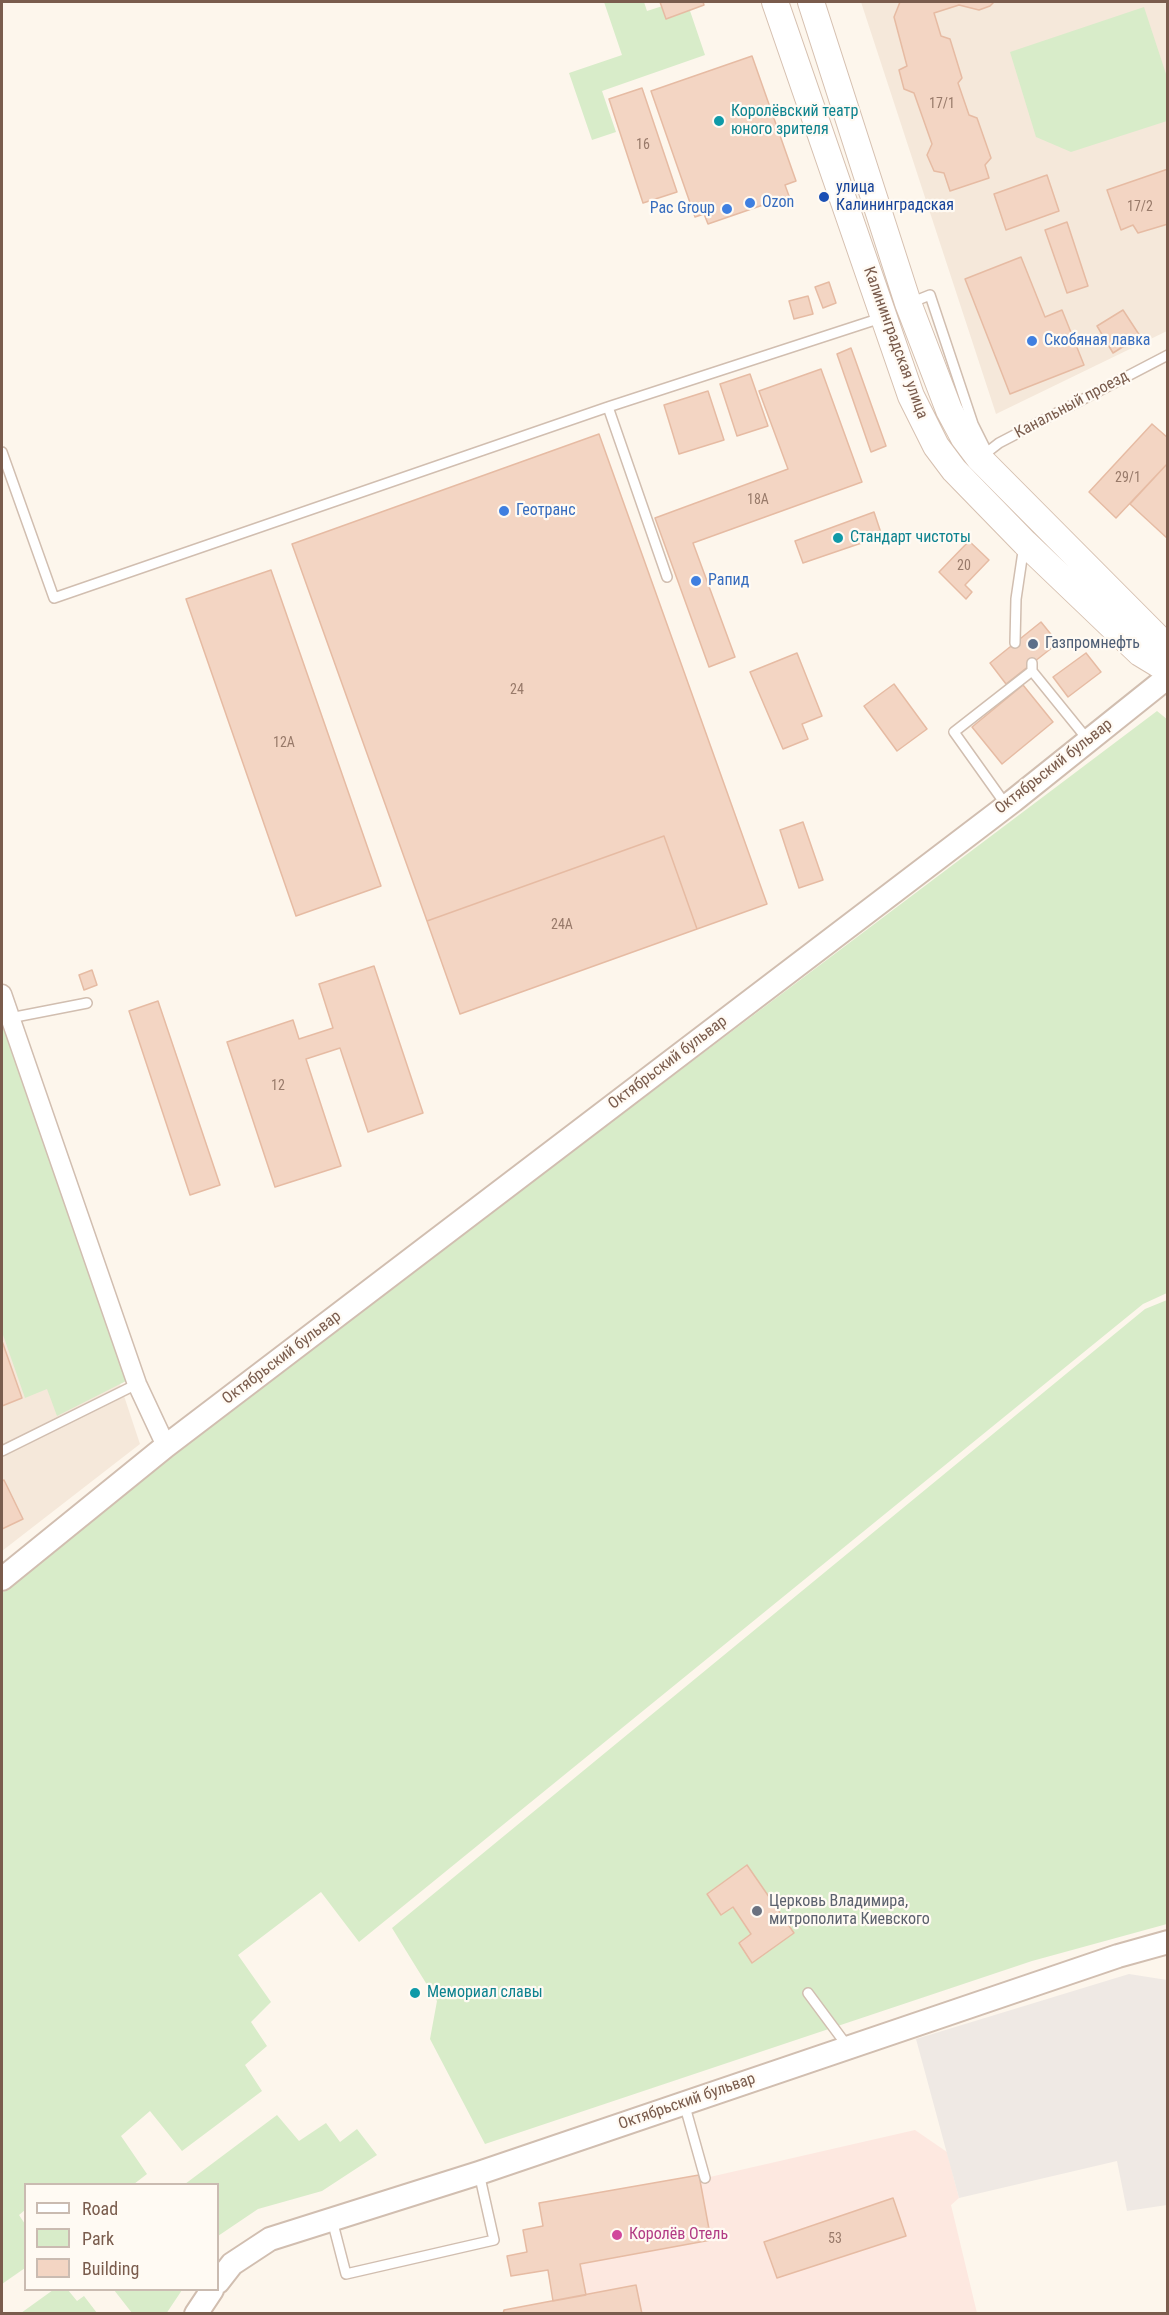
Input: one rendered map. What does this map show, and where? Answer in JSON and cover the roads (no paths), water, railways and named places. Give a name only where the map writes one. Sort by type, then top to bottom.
[{"type":"main road","name":"Калининградская улица","points":[[811,2],[908,303],[949,410],[964,438],[983,455],[1156,636],[1167,662]]},
{"type":"main road","name":"Калининградская улица","points":[[781,3],[911,396],[936,446],[954,470],[1024,543],[1140,653],[1167,670]]},
{"type":"street","name":"Октябрьский бульвар","points":[[2,1579],[166,1446],[1006,806],[1167,677]]},
{"type":"street","points":[[2,993],[137,1384],[166,1446]]},
{"type":"street","name":"Октябрьский бульвар","points":[[219,2281],[232,2264],[270,2238],[479,2173],[1167,1941]]},
{"type":"street","points":[[196,2313],[211,2291]]},
{"type":"lane","points":[[2,452],[54,598],[608,407],[884,317]]},
{"type":"lane","name":"Канальный проезд","points":[[983,455],[999,443],[1167,355]]},
{"type":"lane","points":[[608,407],[668,578]]},
{"type":"lane","points":[[1016,643],[1016,599],[1024,543]]},
{"type":"lane","points":[[1006,806],[954,732],[1032,667],[1088,740]]},
{"type":"lane","points":[[10,1018],[87,1003]]},
{"type":"lane","points":[[2,1451],[137,1384]]},
{"type":"lane","points":[[808,1993],[848,2047]]},
{"type":"lane","points":[[684,2103],[705,2178]]},
{"type":"lane","points":[[332,2219],[346,2274],[494,2240],[479,2173]]},
{"type":"place","name":"Королёвский театр юного зрителя","points":[[719,121]]},
{"type":"place","name":"улица Калининградская","points":[[824,197]]},
{"type":"place","name":"Ozon","points":[[750,203]]},
{"type":"place","name":"Pac Group","points":[[727,209]]},
{"type":"place","name":"Скобяная лавка","points":[[1032,341]]},
{"type":"place","name":"Геотранс","points":[[504,511]]},
{"type":"place","name":"Стандарт чистоты","points":[[838,538]]},
{"type":"place","name":"Рапид","points":[[696,581]]},
{"type":"place","name":"Газпромнефть","points":[[1033,644]]},
{"type":"place","name":"Церковь Владимира, митрополита Киевского","points":[[757,1911]]},
{"type":"place","name":"Мемориал славы","points":[[415,1993]]},
{"type":"place","name":"Королёв Отель","points":[[617,2235]]}]
